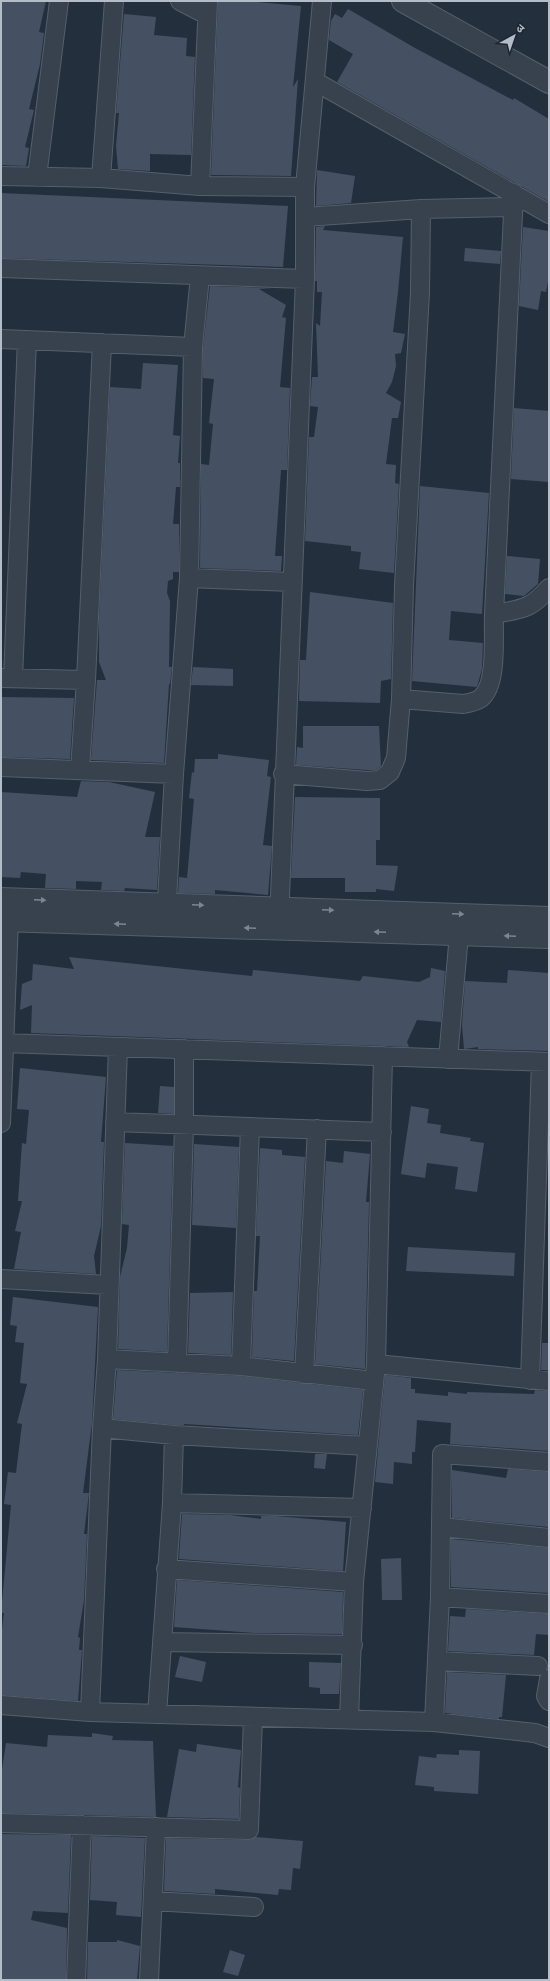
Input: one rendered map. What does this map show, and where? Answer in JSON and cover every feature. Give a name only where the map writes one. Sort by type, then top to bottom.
[{"type":"street","points":[[37,177],[59,1]]},
{"type":"street","points":[[101,178],[114,1]]},
{"type":"street","points":[[180,1],[207,8],[200,186]]},
{"type":"street","points":[[279,918],[283,774],[305,279],[305,187],[316,82],[322,1]]},
{"type":"street","points":[[404,1],[549,82]]},
{"type":"street","points":[[316,82],[514,200],[549,214]]},
{"type":"street","points":[[1,176],[101,178],[200,186],[305,187]]},
{"type":"street","points":[[306,217],[421,209],[514,200]]},
{"type":"street","points":[[401,699],[463,704],[480,698],[487,690],[491,680],[493,664],[494,614],[514,200]]},
{"type":"street","points":[[283,774],[367,781],[380,780],[390,772],[396,758],[401,699],[404,586],[420,292],[421,209]]},
{"type":"street","points":[[1,268],[305,279]]},
{"type":"street","points":[[166,926],[174,774],[189,578],[193,347],[200,276]]},
{"type":"street","points":[[1,339],[193,347]]},
{"type":"street","points":[[27,340],[9,603],[7,678],[86,680]]},
{"type":"street","points":[[80,770],[86,680],[102,343]]},
{"type":"street","points":[[189,578],[291,582]]},
{"type":"street","points":[[494,614],[525,608],[537,602],[549,588]]},
{"type":"street","points":[[1,767],[174,774]]},
{"type":"street","points":[[1,899],[168,904],[279,918],[459,934],[549,937]]},
{"type":"street","points":[[1,1123],[4,1043],[5,920],[166,926],[279,918],[549,918]]},
{"type":"street","points":[[448,1058],[459,934]]},
{"type":"street","points":[[4,1043],[545,1062],[543,1137],[530,1380]]},
{"type":"street","points":[[90,1712],[102,1428],[107,1359],[108,1285],[118,1047]]},
{"type":"street","points":[[177,1363],[184,1125],[184,1049]]},
{"type":"street","points":[[349,1720],[354,1582],[375,1373],[383,1056]]},
{"type":"street","points":[[115,1122],[382,1132]]},
{"type":"street","points":[[241,1366],[250,1127]]},
{"type":"street","points":[[304,1374],[317,1129]]},
{"type":"street","points":[[1,1279],[108,1285]]},
{"type":"street","points":[[107,1359],[241,1366],[304,1374],[375,1373],[549,1381]]},
{"type":"street","points":[[102,1428],[174,1435],[367,1446]]},
{"type":"street","points":[[157,1714],[163,1642],[166,1569],[172,1503],[174,1435]]},
{"type":"street","points":[[434,1722],[440,1597],[442,1454],[549,1462]]},
{"type":"street","points":[[172,1503],[362,1508]]},
{"type":"street","points":[[441,1527],[549,1538]]},
{"type":"street","points":[[166,1569],[354,1582]]},
{"type":"street","points":[[440,1597],[549,1604]]},
{"type":"street","points":[[163,1642],[352,1645]]},
{"type":"street","points":[[437,1661],[543,1672],[546,1696],[549,1701]]},
{"type":"street","points":[[1,1705],[90,1712],[434,1722],[535,1732],[549,1738]]},
{"type":"street","points":[[1,1823],[249,1830],[253,1717]]},
{"type":"street","points":[[76,1980],[82,1825]]},
{"type":"street","points":[[149,1980],[156,1827]]},
{"type":"street","points":[[153,1901],[254,1907]]},
{"type":"building","points":[[1,1],[46,1],[39,32],[44,33],[40,64],[29,109],[34,110],[25,147],[29,148],[26,166],[1,165]]},
{"type":"building","points":[[218,1],[247,1],[301,6],[293,87],[298,79],[291,176],[211,175]]},
{"type":"building","points":[[348,9],[415,48],[513,100],[514,98],[549,119],[549,202],[337,82],[353,54],[329,40],[331,21],[335,14],[342,18]]},
{"type":"building","points":[[124,14],[156,17],[154,35],[187,38],[186,56],[195,57],[191,155],[150,154],[150,171],[118,169],[116,146],[119,113],[116,113]]},
{"type":"building","points":[[317,170],[355,176],[351,203],[316,206]]},
{"type":"building","points":[[1,193],[288,206],[283,267],[1,258]]},
{"type":"building","points":[[325,226],[323,230],[403,237],[393,332],[405,334],[401,353],[395,354],[396,366],[392,382],[386,393],[401,402],[398,418],[392,418],[386,464],[396,465],[395,483],[399,484],[394,573],[359,569],[361,552],[351,551],[351,546],[305,541],[309,437],[314,437],[318,407],[310,406],[312,377],[318,377],[316,323],[320,326],[322,292],[317,292],[317,281],[315,281],[316,227]]},
{"type":"building","points":[[523,227],[549,231],[549,276],[546,292],[541,291],[538,310],[519,306]]},
{"type":"building","points":[[465,248],[501,251],[500,264],[464,261]]},
{"type":"building","points":[[210,286],[271,288],[259,289],[286,305],[282,317],[286,318],[280,387],[290,388],[287,470],[281,470],[275,556],[282,556],[281,571],[200,568],[201,464],[209,465],[213,424],[209,423],[214,379],[203,378],[203,348]]},
{"type":"building","points":[[143,363],[178,365],[173,435],[180,436],[178,463],[180,463],[180,487],[176,487],[173,524],[179,524],[179,572],[173,572],[173,579],[168,581],[167,593],[170,601],[169,667],[172,667],[169,684],[164,763],[91,760],[97,680],[106,680],[99,662],[99,619],[110,387],[141,389]]},
{"type":"building","points":[[514,408],[549,411],[549,482],[511,479]]},
{"type":"building","points":[[420,486],[489,493],[482,614],[451,611],[449,640],[483,643],[482,669],[477,687],[412,681]]},
{"type":"building","points":[[507,556],[540,559],[538,584],[524,596],[505,594]]},
{"type":"building","points":[[310,592],[393,603],[391,679],[381,681],[380,703],[299,701],[300,660],[306,660]]},
{"type":"building","points":[[193,667],[233,669],[233,686],[191,685]]},
{"type":"building","points":[[1,697],[74,698],[70,759],[1,757]]},
{"type":"building","points":[[303,726],[379,726],[381,766],[376,770],[367,770],[296,765],[297,747],[303,748]]},
{"type":"building","points":[[218,754],[269,760],[267,776],[271,777],[263,845],[272,846],[268,895],[215,890],[215,894],[178,893],[179,877],[187,878],[194,799],[189,798],[195,759],[218,759]]},
{"type":"building","points":[[81,781],[109,782],[155,792],[145,837],[160,837],[157,890],[125,888],[124,891],[101,890],[102,882],[76,881],[76,889],[45,888],[46,874],[21,872],[20,878],[1,877],[1,792],[77,797]]},
{"type":"building","points":[[295,797],[380,798],[380,840],[376,840],[376,865],[398,866],[394,891],[376,889],[376,892],[345,892],[345,878],[291,878]]},
{"type":"building","points":[[69,957],[252,976],[253,970],[360,981],[363,976],[419,982],[430,977],[431,968],[445,971],[441,1022],[417,1020],[407,1042],[409,1047],[31,1033],[32,1005],[20,1010],[22,984],[32,980],[33,964],[74,969]]},
{"type":"building","points":[[508,970],[549,973],[549,1051],[478,1049],[478,1047],[464,1049],[462,1025],[465,981],[507,983]]},
{"type":"building","points":[[20,1068],[106,1077],[101,1142],[104,1142],[101,1226],[94,1256],[96,1274],[14,1269],[21,1232],[15,1231],[22,1201],[18,1201],[22,1143],[26,1144],[29,1110],[17,1109]]},
{"type":"building","points":[[160,1086],[174,1087],[174,1114],[158,1113]]},
{"type":"building","points":[[411,1106],[429,1109],[427,1123],[441,1125],[440,1133],[471,1138],[470,1141],[484,1143],[477,1192],[455,1189],[458,1167],[427,1163],[425,1178],[401,1174]]},
{"type":"building","points":[[125,1143],[173,1146],[167,1352],[118,1349],[120,1277],[127,1248],[129,1225],[122,1224]]},
{"type":"building","points":[[194,1144],[239,1147],[236,1228],[192,1225]]},
{"type":"building","points":[[260,1148],[282,1150],[282,1155],[305,1157],[294,1361],[252,1357],[254,1291],[257,1291],[260,1236],[256,1236]]},
{"type":"building","points":[[344,1151],[370,1154],[366,1202],[369,1202],[365,1369],[315,1364],[326,1161],[343,1163]]},
{"type":"building","points":[[408,1247],[515,1253],[514,1276],[406,1271]]},
{"type":"building","points":[[233,1292],[231,1355],[188,1353],[190,1293]]},
{"type":"building","points":[[13,1297],[98,1307],[92,1423],[83,1493],[89,1493],[84,1534],[87,1534],[84,1600],[78,1637],[80,1638],[79,1650],[82,1650],[78,1701],[1,1695],[1,1637],[4,1613],[1,1613],[11,1505],[4,1504],[8,1472],[16,1473],[22,1424],[17,1423],[27,1384],[20,1383],[24,1343],[15,1342],[17,1326],[10,1325]]},
{"type":"building","points":[[542,1343],[549,1343],[549,1370],[541,1370]]},
{"type":"building","points":[[117,1370],[240,1376],[363,1390],[358,1435],[184,1424],[175,1425],[113,1419]]},
{"type":"building","points":[[385,1375],[411,1378],[411,1389],[415,1389],[415,1393],[448,1396],[448,1392],[467,1394],[467,1392],[534,1394],[535,1390],[549,1391],[549,1451],[450,1444],[451,1423],[417,1420],[415,1452],[412,1452],[412,1464],[394,1462],[393,1484],[375,1482]]},
{"type":"building","points":[[315,1454],[327,1454],[325,1469],[314,1468]]},
{"type":"building","points":[[508,1469],[549,1472],[549,1527],[452,1518],[452,1470],[506,1478]]},
{"type":"building","points":[[182,1514],[230,1515],[261,1519],[261,1516],[276,1516],[346,1522],[343,1571],[179,1559]]},
{"type":"building","points":[[451,1539],[549,1548],[549,1593],[451,1587]]},
{"type":"building","points":[[401,1558],[402,1600],[382,1600],[381,1559]]},
{"type":"building","points":[[177,1580],[343,1592],[342,1634],[255,1633],[174,1627]]},
{"type":"building","points":[[466,1609],[549,1614],[549,1635],[536,1634],[534,1655],[448,1651],[450,1616],[465,1617]]},
{"type":"building","points":[[180,1656],[206,1662],[202,1682],[175,1677]]},
{"type":"building","points":[[309,1662],[341,1663],[339,1694],[320,1694],[320,1688],[309,1687]]},
{"type":"building","points":[[447,1672],[506,1675],[502,1717],[499,1717],[499,1719],[445,1713]]},
{"type":"building","points":[[92,1733],[113,1736],[112,1740],[153,1741],[156,1817],[1,1813],[1,1776],[6,1743],[47,1747],[48,1735],[92,1737]]},
{"type":"building","points":[[197,1744],[241,1750],[238,1787],[240,1788],[239,1819],[167,1817],[179,1749],[196,1752]]},
{"type":"building","points":[[459,1750],[480,1751],[478,1794],[434,1791],[434,1787],[415,1785],[419,1756],[436,1758],[437,1754],[459,1755]]},
{"type":"building","points":[[1,1834],[71,1835],[68,1913],[33,1911],[31,1920],[67,1928],[66,1980],[1,1980]]},
{"type":"building","points":[[92,1836],[145,1838],[141,1917],[116,1915],[117,1902],[90,1900]]},
{"type":"building","points":[[256,1837],[303,1841],[300,1869],[293,1868],[291,1890],[279,1889],[278,1895],[215,1889],[215,1894],[164,1891],[166,1838],[249,1840]]},
{"type":"building","points":[[117,1940],[140,1946],[137,1980],[87,1980],[88,1942],[117,1942]]},
{"type":"building","points":[[230,1950],[245,1955],[238,1976],[223,1972]]}]
